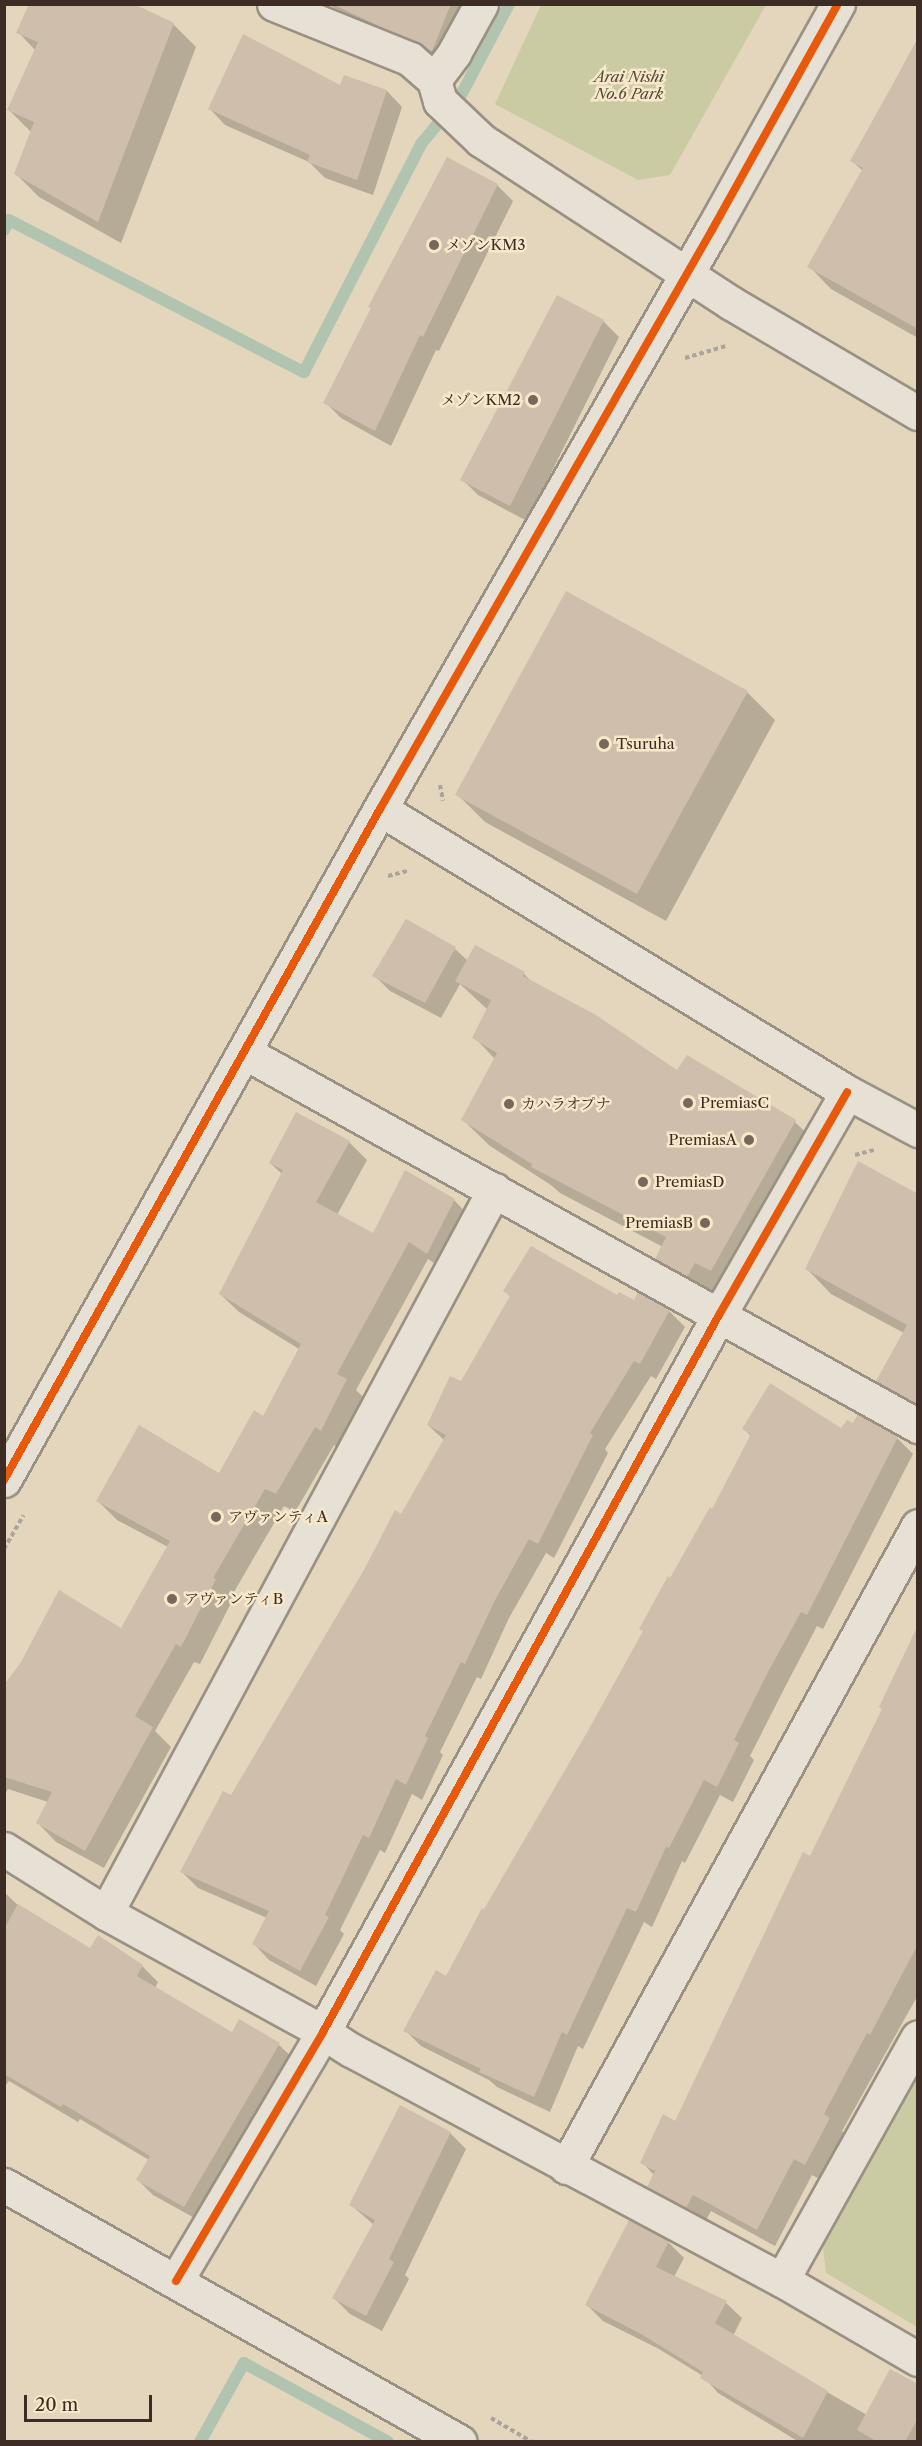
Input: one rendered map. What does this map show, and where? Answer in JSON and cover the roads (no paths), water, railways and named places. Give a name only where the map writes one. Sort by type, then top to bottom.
[{"type":"street","points":[[274,4],[410,59],[445,102],[481,140],[731,303],[918,413]]},
{"type":"street","points":[[445,102],[454,53],[481,4]]},
{"type":"street","points":[[4,1480],[381,808],[838,4]]},
{"type":"street","points":[[381,808],[847,1092],[918,1130]]},
{"type":"street","points":[[244,1052],[918,1426]]},
{"type":"street","points":[[176,2282],[323,2032],[718,1316],[847,1092]]},
{"type":"street","points":[[106,1913],[494,1190]]},
{"type":"street","points":[[566,2167],[918,1526]]},
{"type":"street","points":[[4,1848],[106,1913],[323,2032],[351,2050],[566,2167],[782,2280],[918,2359]]},
{"type":"street","points":[[782,2280],[918,2037]]},
{"type":"street","points":[[4,2185],[460,2442]]},
{"type":"waterway","points":[[4,230],[9,220],[304,372],[421,144],[460,97],[509,4]]},
{"type":"waterway","points":[[200,2442],[244,2363],[388,2442]]},
{"type":"place","name":"メゾンKM3","points":[[434,245]]},
{"type":"place","name":"メゾンKM2","points":[[533,400]]},
{"type":"place","name":"Tsuruha","points":[[604,744]]},
{"type":"place","name":"PremiasC","points":[[688,1103]]},
{"type":"place","name":"カハラオプナ","points":[[509,1104]]},
{"type":"place","name":"PremiasA","points":[[749,1140]]},
{"type":"place","name":"PremiasD","points":[[643,1182]]},
{"type":"place","name":"PremiasB","points":[[705,1223]]},
{"type":"place","name":"アヴァンティA","points":[[216,1517]]},
{"type":"place","name":"アヴァンティB","points":[[172,1599]]},
{"type":"park label","name":"Arai Nishi No.6 Park","points":[[629,84]]}]
